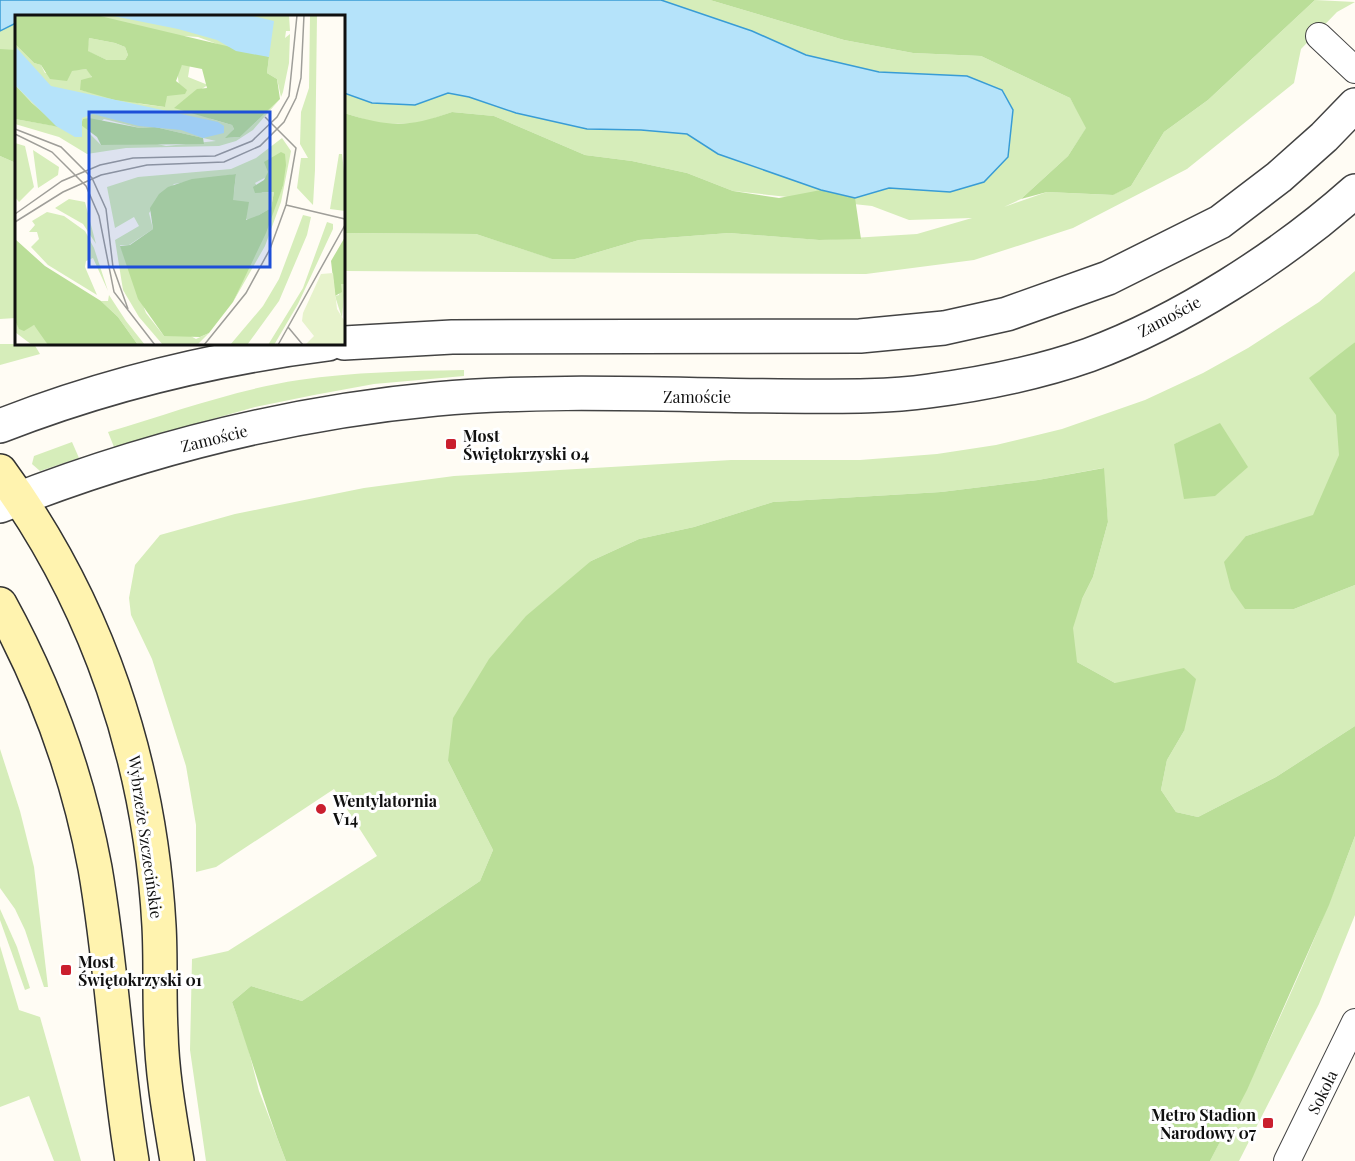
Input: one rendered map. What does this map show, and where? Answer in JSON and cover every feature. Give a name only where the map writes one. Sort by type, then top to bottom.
[{"type":"main road","name":"Wybrzeże Szczecińskie","points":[[0,471],[10,502],[67,578],[107,665],[128,728],[139,774],[158,917],[161,1033],[167,1099],[177,1161]]},
{"type":"main road","points":[[0,604],[44,694],[75,783],[94,866],[106,941],[124,1115],[132,1161]]},
{"type":"street","points":[[1319,36],[1355,70]]},
{"type":"street","points":[[345,343],[452,337],[860,336],[944,328],[1007,314],[1108,278],[1220,222],[1279,177],[1324,137],[1355,105]]},
{"type":"street","name":"Zamoście","points":[[10,502],[91,473],[210,438],[322,415],[435,399],[543,395],[830,396],[927,392],[1012,376],[1089,355],[1171,318],[1278,253],[1355,191]]},
{"type":"street","points":[[0,426],[82,397],[170,373],[266,351],[319,345]]},
{"type":"street","name":"Sokola","points":[[1287,1161],[1355,1022]]},
{"type":"green space","points":[[161,0],[710,0],[844,40],[913,53],[981,56],[1070,98],[1087,127],[1068,156],[1021,199],[1004,207],[1047,192],[1112,195],[1131,186],[1164,132],[1208,100],[1315,0],[1355,2],[1337,12],[1301,49],[1294,83],[1187,169],[1073,228],[974,260],[866,274],[345,271],[345,233],[476,234],[553,259],[575,259],[639,240],[729,233],[820,240],[917,234],[972,218],[909,220],[872,206],[733,191],[687,173],[632,161],[585,155],[494,116],[452,112],[420,123],[380,124],[345,113],[345,15],[154,15]]},
{"type":"green space","points":[[710,0],[1315,0],[1208,100],[1164,132],[1131,186],[1113,195],[1047,192],[1021,199],[1068,156],[1086,128],[1070,98],[981,56],[913,53],[844,40]]},
{"type":"green space","points":[[0,19],[15,19],[15,51],[0,59]]},
{"type":"green space","points":[[0,49],[15,50],[15,163],[0,156]]},
{"type":"green space","points":[[452,112],[494,116],[585,155],[632,161],[687,173],[733,191],[779,198],[821,190],[855,198],[861,239],[819,240],[729,233],[639,240],[575,259],[552,259],[476,234],[345,233],[345,113],[386,123],[422,121]]},
{"type":"green space","points":[[0,156],[15,163],[15,318],[0,319]]},
{"type":"green space","points":[[1355,271],[1355,342],[1329,365],[1355,480],[1313,516],[1246,536],[1294,609],[1355,585],[1355,726],[1276,777],[1198,817],[1176,812],[1161,790],[1167,760],[1184,731],[1115,683],[1077,662],[957,693],[1082,599],[1093,577],[1108,522],[1103,468],[1038,480],[941,492],[773,502],[694,527],[639,539],[591,561],[448,761],[493,850],[480,881],[302,1001],[251,986],[232,1002],[247,1044],[259,1091],[286,1161],[206,1161],[190,1050],[192,959],[228,951],[377,856],[334,789],[216,867],[196,872],[196,825],[186,766],[152,659],[131,615],[129,598],[135,565],[160,535],[235,514],[364,488],[454,476],[731,460],[860,460],[937,454],[996,445],[1062,429],[1145,400],[1203,373],[1248,348],[1319,302]],"holes":[[[1195,436],[1215,496],[1174,444]]]},
{"type":"green space","points":[[1355,342],[1355,585],[1294,609],[1245,609],[1231,589],[1224,562],[1246,536],[1313,515],[1339,455],[1336,415],[1309,378]]},
{"type":"green space","points":[[0,344],[35,345],[40,354],[0,365]]},
{"type":"green space","points":[[464,370],[464,376],[374,384],[255,407],[114,447],[108,432],[275,384],[320,377],[402,371]]},
{"type":"green space","points":[[1220,423],[1248,467],[1215,496],[1184,499],[1174,444]]},
{"type":"green space","points":[[72,442],[79,458],[40,471],[32,464],[34,456]]},
{"type":"green space","points":[[1104,468],[1108,522],[1093,577],[1082,599],[1073,628],[1077,662],[1115,683],[1184,668],[1196,679],[1184,731],[1167,760],[1161,790],[1176,812],[1198,817],[1276,777],[1355,726],[1355,836],[1329,905],[1247,1090],[1210,1161],[286,1161],[232,1002],[251,986],[302,1001],[480,881],[493,850],[448,761],[453,718],[489,659],[526,616],[591,561],[639,539],[694,527],[773,502],[941,492],[1038,480]]},
{"type":"green space","points":[[0,749],[20,811],[34,867],[48,987],[44,987],[25,930],[15,909],[0,888]]},
{"type":"green space","points":[[1355,836],[1355,915],[1319,1004],[1239,1161],[1210,1161],[1287,1001],[1323,919]]},
{"type":"green space","points":[[0,909],[17,947],[30,988],[25,990],[0,920]]},
{"type":"green space","points":[[0,946],[19,1010],[40,1017],[81,1161],[54,1161],[29,1096],[0,1107]]},
{"type":"water","points":[[0,0],[661,0],[752,31],[806,55],[879,72],[967,76],[1002,90],[1013,110],[1008,157],[984,182],[950,192],[889,188],[855,198],[821,190],[718,154],[687,134],[587,129],[516,113],[469,97],[448,93],[415,105],[372,103],[345,93],[345,15],[15,15],[15,24],[0,31]]},
{"type":"place","name":"Most Świętokrzyski 04","points":[[451,444]]},
{"type":"place","name":"Wentylatornia V14","points":[[321,809]]},
{"type":"place","name":"Most Świętokrzyski 01","points":[[66,970]]},
{"type":"place","name":"Metro Stadion Narodowy 07","points":[[1268,1123]]}]
